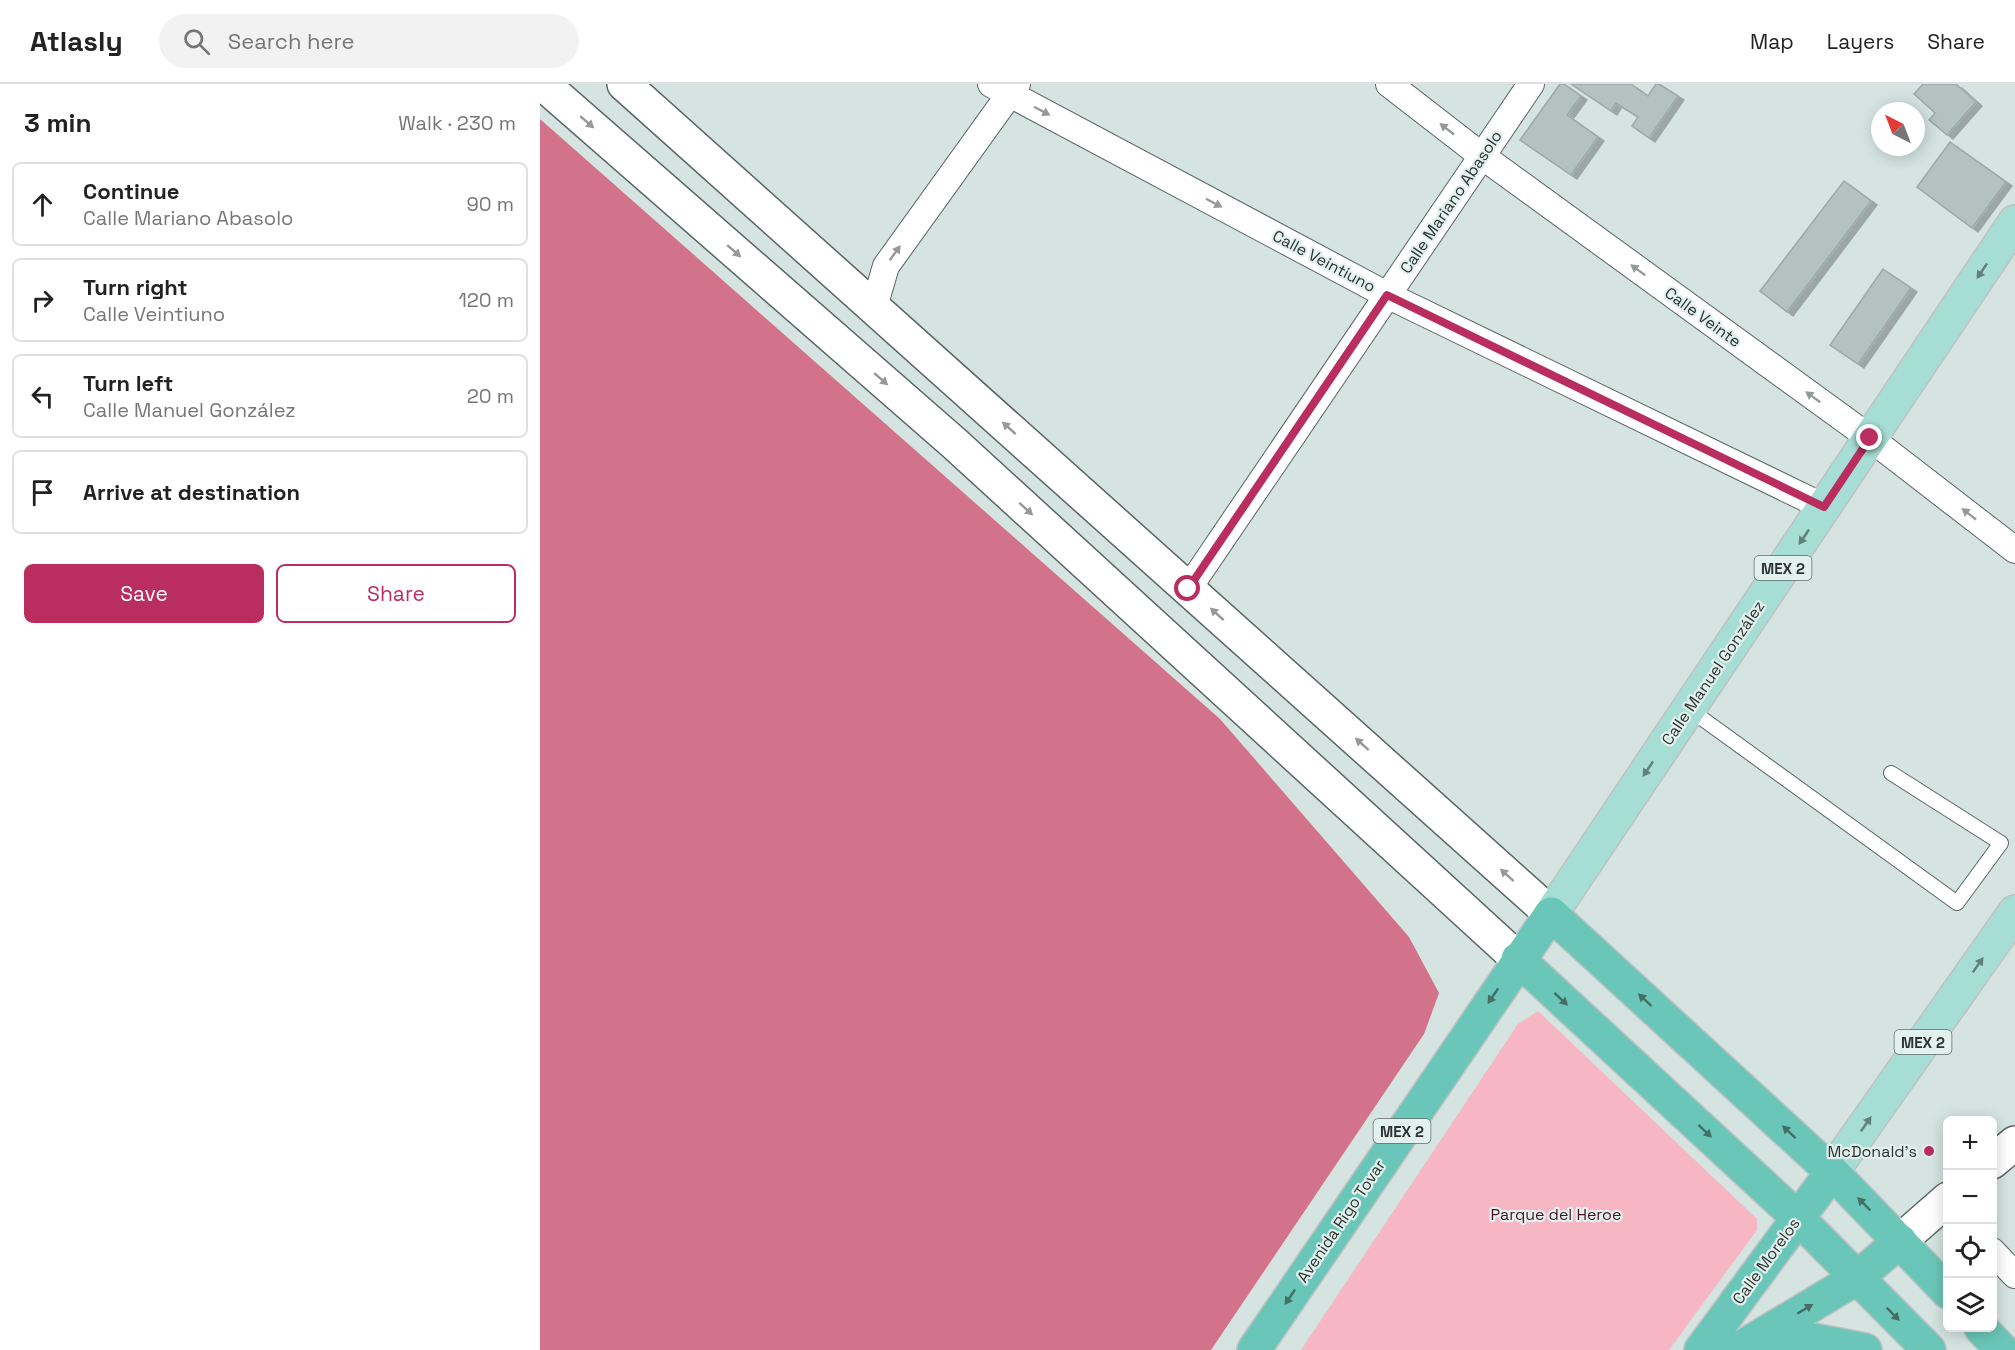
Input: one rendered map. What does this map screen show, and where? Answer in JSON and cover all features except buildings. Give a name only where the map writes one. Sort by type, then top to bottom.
[{"type":"highway","name":"Avenida Rigo Tovar","points":[[1254,1350],[1518,959],[1551,914]]},
{"type":"highway","points":[[1551,914],[1832,1172],[1943,1288]]},
{"type":"highway","points":[[1518,959],[1798,1218],[1929,1350]]},
{"type":"highway","name":"Calle Morelos","points":[[1701,1350],[1832,1172]]},
{"type":"highway","points":[[1744,1346],[1857,1278],[1900,1241]]},
{"type":"highway","points":[[1985,1332],[2002,1350]]},
{"type":"highway","points":[[1744,1346],[1813,1340],[1865,1350]]},
{"type":"main road","points":[[543,84],[954,443],[1518,959]]},
{"type":"main road","points":[[624,84],[1551,914]]},
{"type":"main road","name":"Calle Manuel González","points":[[1551,914],[2015,222]]},
{"type":"main road","name":"MEX 2","points":[[1832,1172],[2015,912]]},
{"type":"main road","points":[[1997,1158],[2015,1143]]},
{"type":"main road","points":[[1900,1241],[1943,1204]]},
{"type":"street","name":"Calle Veinte","points":[[1389,84],[1482,156],[1870,438],[2015,550]]},
{"type":"street","name":"Calle Mariano Abasolo","points":[[1188,589],[1531,84]]},
{"type":"street","points":[[874,307],[886,266],[1006,87]]},
{"type":"street","name":"Calle Veintiuno","points":[[1006,87],[1387,295],[1824,507]]},
{"type":"street","points":[[1997,1256],[2015,1275]]},
{"type":"lane","points":[[1689,709],[1957,903],[2001,843],[1891,773]]},
{"type":"green space","name":"Parque del Heroe","points":[[1538,1011],[1757,1219],[1757,1230],[1669,1350],[1301,1350],[1518,1024]]},
{"type":"shaded area","points":[[540,119],[1220,719],[1409,937],[1439,993],[1424,1034],[1211,1350],[540,1350]]},
{"type":"place","name":"McDonald's","points":[[1929,1151]]},
{"type":"route","points":[[1188,589],[1387,295],[1824,507],[1870,438]]}]
